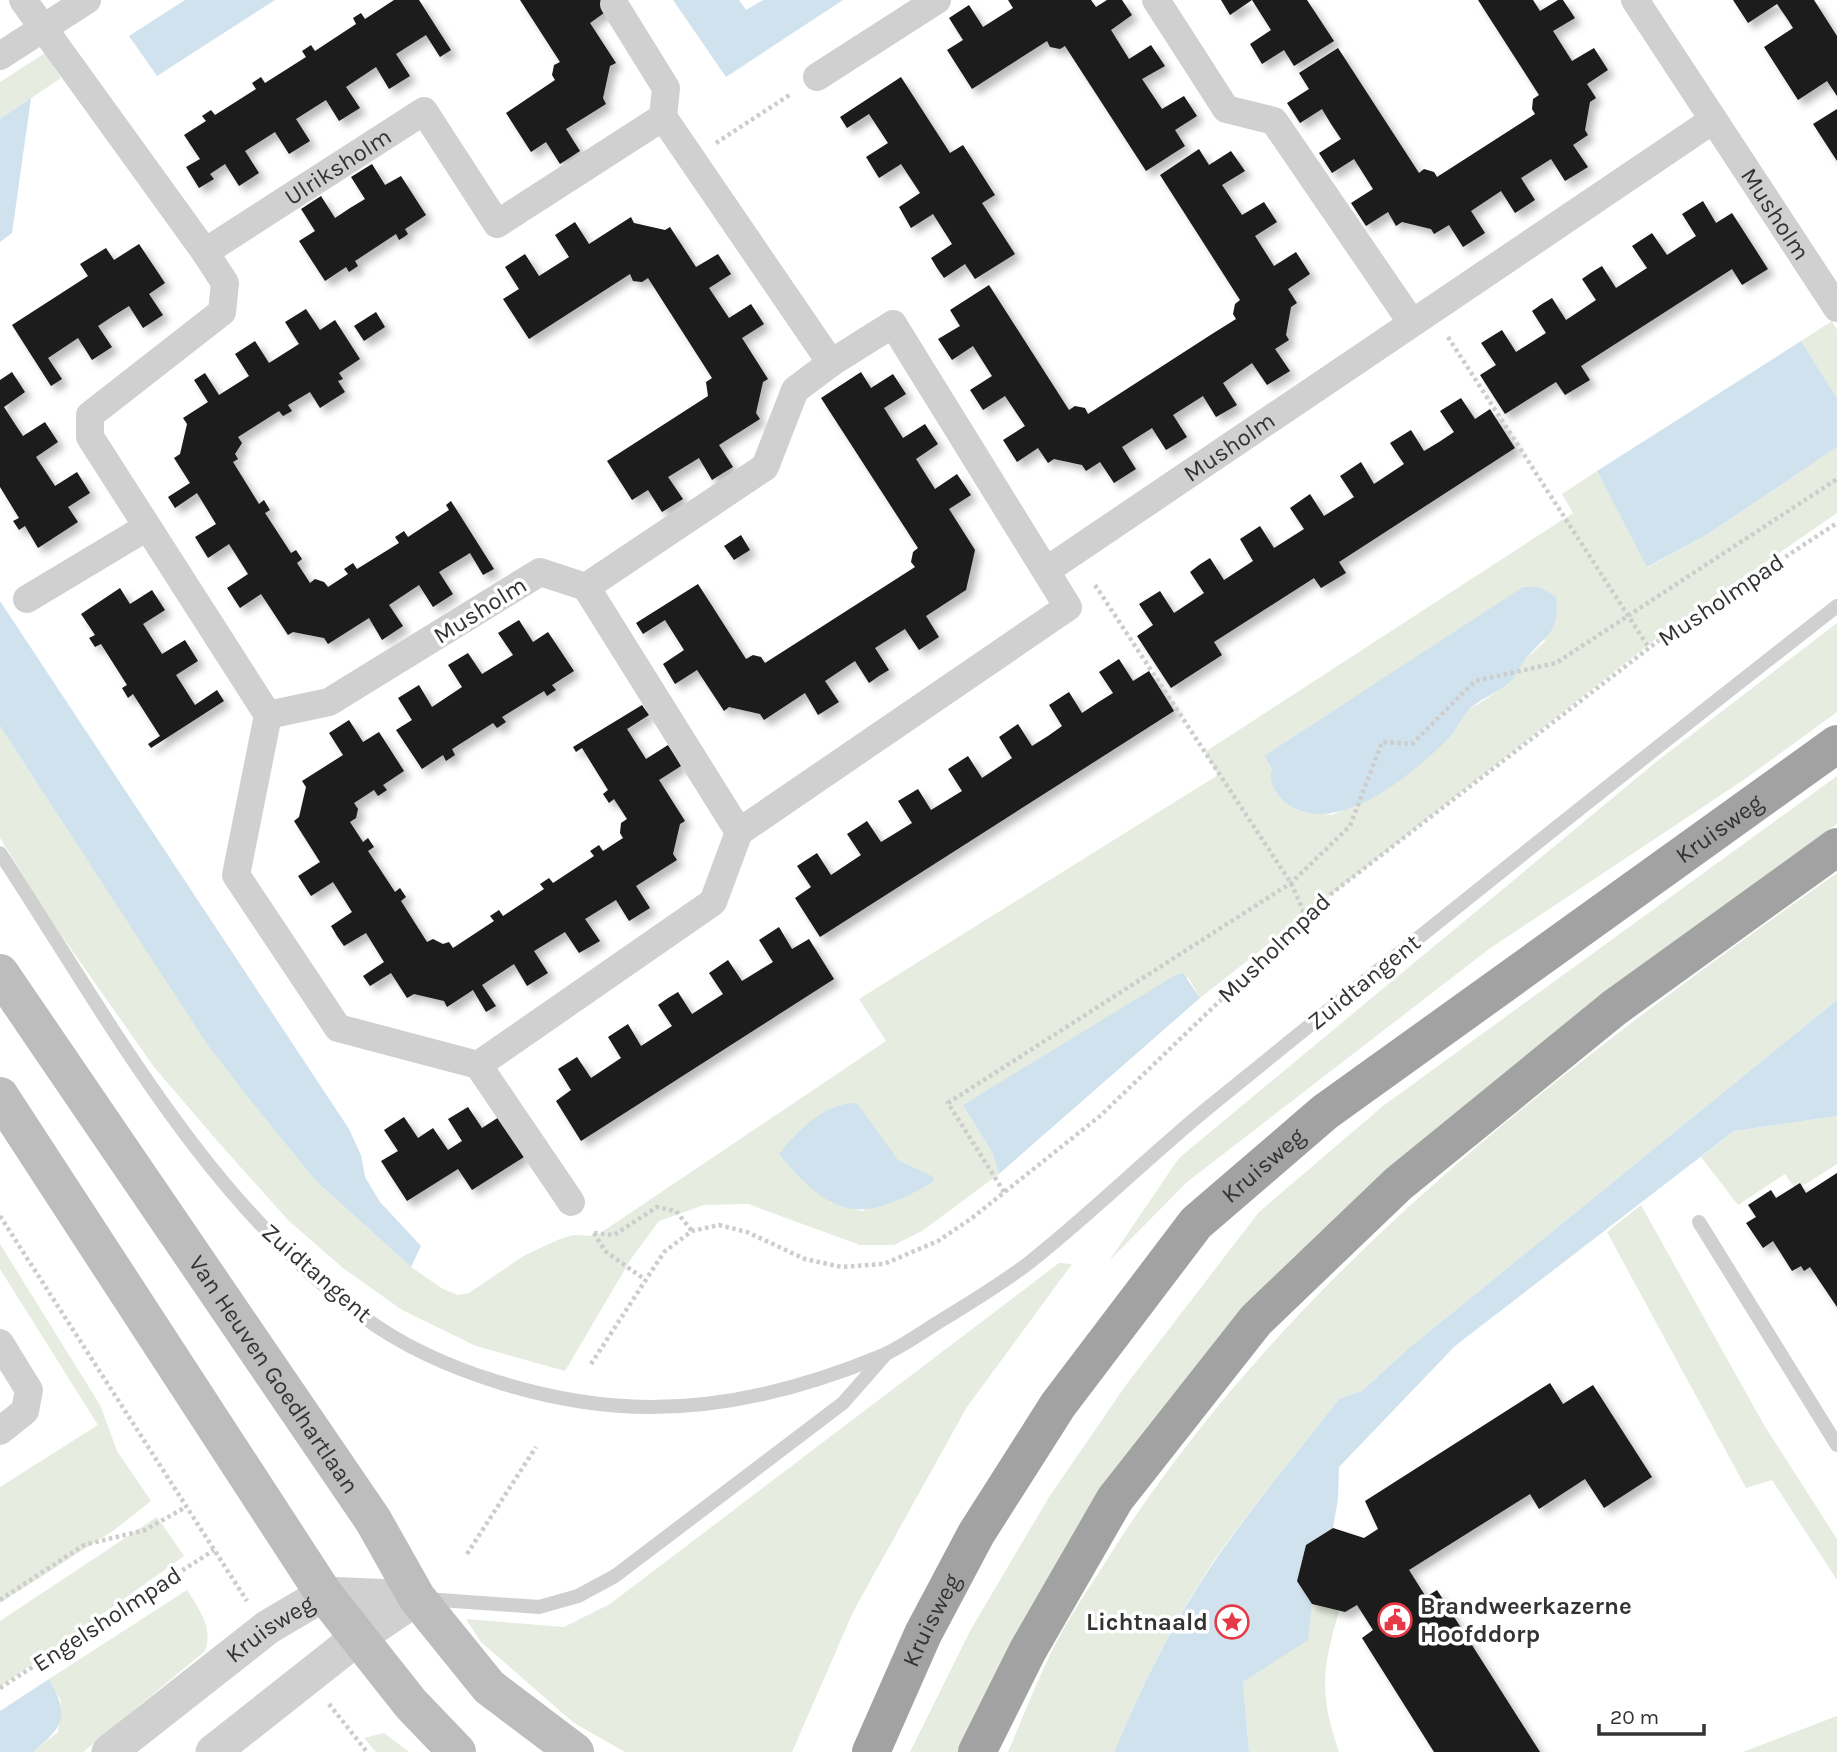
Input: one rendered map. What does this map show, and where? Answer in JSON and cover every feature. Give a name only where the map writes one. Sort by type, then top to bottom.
[{"type":"highway","name":"Kruisweg","points":[[871,1752],[923,1634],[976,1534],[1058,1405],[1196,1223],[1325,1112],[1837,744]]},
{"type":"highway","points":[[977,1752],[1028,1650],[1115,1499],[1256,1320],[1398,1184],[1581,1034],[1837,846]]},
{"type":"main road","name":"Van Heuven Goedhartlaan","points":[[0,973],[373,1520],[416,1598],[489,1688],[575,1752]]},
{"type":"main road","points":[[0,1096],[324,1594],[356,1639],[411,1704],[457,1752]]},
{"type":"street","points":[[23,0],[225,283],[222,312],[90,415],[90,437],[268,715],[236,875],[338,1028],[478,1065],[571,1202]]},
{"type":"street","points":[[0,56],[87,0]]},
{"type":"street","points":[[817,77],[937,0]]},
{"type":"street","points":[[1156,0],[1226,108],[1274,121],[1422,317]]},
{"type":"street","name":"Musholm","points":[[1635,0],[1837,309]]},
{"type":"street","points":[[614,4],[666,88],[663,117],[831,363]]},
{"type":"street","name":"Ulriksholm","points":[[205,253],[424,111],[497,224],[663,117]]},
{"type":"street","name":"Musholm","points":[[1047,570],[1713,120]]},
{"type":"street","points":[[478,1065],[713,902],[739,832],[1068,607],[893,324],[794,390],[765,467],[586,587],[739,832]]},
{"type":"street","points":[[27,599],[147,527]]},
{"type":"street","name":"Musholm","points":[[268,715],[329,702],[540,572],[586,587]]},
{"type":"street","points":[[0,1343],[29,1390],[26,1411],[0,1431]]},
{"type":"street","name":"Kruisweg","points":[[109,1752],[268,1627],[324,1594],[416,1598]]},
{"type":"street","points":[[213,1752],[309,1679],[356,1639],[416,1598]]},
{"type":"lane","name":"Zuidtangent","points":[[0,853],[164,1106],[226,1186],[281,1248],[364,1318],[418,1349],[479,1376],[565,1398],[652,1407],[746,1397],[818,1379],[887,1353],[1028,1263],[1143,1161],[1215,1102],[1837,606]]},
{"type":"lane","points":[[1699,1222],[1837,1445]]},
{"type":"lane","name":"Zuidtangent","points":[[416,1598],[539,1607],[578,1595],[615,1576],[844,1403],[887,1353]]},
{"type":"path","points":[[692,159],[817,77]]},
{"type":"path","points":[[1422,317],[1648,648]]},
{"type":"path","points":[[1004,1192],[948,1103],[1291,883],[1350,826],[1382,742],[1412,744],[1475,681],[1556,663],[1837,479]]},
{"type":"path","name":"Musholmpad","points":[[590,1364],[664,1252],[692,1231],[719,1225],[747,1232],[805,1259],[842,1267],[884,1264],[938,1241],[1100,1116],[1331,894],[1648,648],[1837,523]]},
{"type":"path","points":[[1073,552],[1291,883],[1306,917]]},
{"type":"path","points":[[644,1279],[605,1251],[594,1233],[614,1235],[657,1207],[676,1211],[692,1231]]},
{"type":"path","points":[[0,1216],[214,1550],[268,1627]]},
{"type":"path","points":[[467,1554],[536,1447]]},
{"type":"path","points":[[0,1600],[85,1545],[145,1530],[186,1507]]},
{"type":"path","name":"Engelsholmpad","points":[[0,1688],[214,1550]]},
{"type":"path","points":[[309,1679],[367,1752]]},
{"type":"shaded area","points":[[45,53],[61,78],[0,119],[0,82]]},
{"type":"shaded area","points":[[1832,321],[1837,330],[1837,398],[1801,341]]},
{"type":"shaded area","points":[[1837,447],[1837,513],[1666,631],[1200,998],[1188,977],[963,1105],[993,1154],[999,1174],[922,1231],[894,1245],[860,1245],[748,1204],[704,1205],[659,1221],[631,1259],[565,1371],[476,1346],[402,1310],[343,1268],[289,1221],[154,1067],[50,919],[0,838],[0,726],[207,1043],[250,1100],[315,1180],[411,1267],[443,1289],[458,1295],[469,1293],[525,1255],[560,1239],[573,1235],[596,1236],[886,1041],[859,999],[1218,775],[1205,752],[1573,513],[1562,494],[1597,471],[1648,567],[1708,534]],"holes":[[[1539,587],[1545,641],[1525,660],[1509,684],[1467,711],[1451,736],[1375,796],[1332,815],[1297,810],[1276,793],[1272,769],[1264,756],[1523,588]],[[890,1152],[898,1160],[932,1176],[862,1211],[829,1202]]]},
{"type":"shaded area","points":[[1837,623],[1837,712],[1745,779],[1489,949],[1187,1182],[1109,1261],[1179,1158],[1656,762]]},
{"type":"shaded area","points":[[1837,776],[1837,824],[1768,875],[1261,1300],[960,1752],[910,1752],[970,1631],[1049,1497],[1126,1385],[1259,1212],[1383,1106]]},
{"type":"shaded area","points":[[1837,873],[1837,1000],[1409,1348],[1362,1391],[1339,1399],[1245,1518],[1200,1582],[1160,1653],[1114,1752],[1008,1752],[1051,1653],[1080,1602],[1175,1461],[1255,1363],[1342,1271],[1434,1184],[1532,1101],[1632,1022]]},
{"type":"shaded area","points":[[1837,1116],[1837,1164],[1796,1190],[1785,1174],[1738,1205],[1701,1157],[1734,1131]]},
{"type":"shaded area","points":[[1641,1205],[1764,1425],[1837,1539],[1837,1580],[1772,1480],[1746,1488],[1607,1232]]},
{"type":"shaded area","points":[[0,1244],[100,1405],[117,1451],[151,1501],[114,1530],[0,1603],[0,1487],[98,1425],[0,1269]]},
{"type":"shaded area","points":[[1059,1263],[1072,1264],[967,1407],[854,1610],[792,1752],[625,1752],[574,1723],[481,1642],[466,1619],[564,1627],[610,1604]]},
{"type":"shaded area","points":[[157,1517],[184,1556],[0,1687],[0,1621]]},
{"type":"shaded area","points":[[187,1590],[206,1627],[208,1635],[205,1651],[83,1752],[33,1752],[58,1732],[61,1701],[49,1679]]},
{"type":"shaded area","points":[[1312,1604],[1339,1611],[1329,1650],[1325,1682],[1328,1713],[1339,1752],[1249,1752],[1243,1682],[1307,1640]]},
{"type":"shaded area","points":[[1837,1716],[1837,1752],[1743,1752]]},
{"type":"shaded area","points":[[384,1733],[409,1752],[376,1752],[364,1738]]},
{"type":"water","points":[[185,0],[275,0],[157,76],[129,36]]},
{"type":"water","points":[[673,0],[739,0],[746,10],[763,0],[843,0],[726,77]]},
{"type":"water","points":[[31,98],[12,233],[0,242],[0,119]]},
{"type":"water","points":[[1801,341],[1837,398],[1837,447],[1708,534],[1647,567],[1597,471]]},
{"type":"water","points":[[1523,587],[1539,587],[1556,597],[1556,619],[1550,633],[1525,660],[1510,683],[1471,708],[1449,738],[1434,752],[1394,784],[1349,809],[1326,814],[1304,812],[1284,801],[1273,787],[1272,769],[1264,756]]},
{"type":"water","points":[[0,601],[349,1129],[361,1155],[365,1177],[380,1202],[421,1246],[411,1267],[315,1180],[207,1044],[0,726]]},
{"type":"water","points":[[1183,973],[1200,998],[999,1174],[993,1154],[963,1105]]},
{"type":"water","points":[[1837,1000],[1837,1116],[1734,1131],[1455,1346],[1339,1467],[1338,1499],[1333,1528],[1306,1545],[1297,1580],[1312,1604],[1308,1640],[1243,1682],[1249,1752],[1114,1752],[1160,1653],[1186,1605],[1245,1518],[1339,1399],[1362,1391],[1409,1348]]},
{"type":"water","points":[[857,1103],[898,1160],[932,1176],[934,1181],[909,1195],[868,1209],[833,1203],[798,1176],[779,1154],[803,1127],[823,1113],[834,1107]]},
{"type":"water","points":[[49,1679],[60,1702],[61,1712],[52,1735],[33,1752],[0,1752],[0,1711]]},
{"type":"building","points":[[394,0],[419,0],[451,50],[440,57],[426,35],[396,54],[410,76],[389,89],[376,67],[346,87],[360,108],[339,121],[326,100],[296,119],[310,141],[289,154],[275,132],[245,151],[259,173],[239,186],[225,164],[210,174],[214,179],[199,188],[186,167],[200,159],[184,135],[206,121],[202,116],[211,110],[215,115],[256,89],[252,83],[261,77],[265,83],[306,57],[302,51],[311,45],[315,51],[356,24],[353,18],[361,13],[365,19]]},
{"type":"building","points":[[520,0],[606,0],[611,8],[590,23],[616,63],[610,66],[603,98],[606,104],[566,129],[580,151],[560,164],[546,142],[531,152],[506,113],[555,80],[552,75],[554,65],[560,62]]},
{"type":"building","points":[[1008,0],[1091,0],[1096,7],[1107,0],[1122,0],[1132,15],[1111,30],[1129,59],[1151,45],[1165,66],[1142,79],[1162,109],[1184,96],[1197,116],[1175,130],[1185,146],[1146,171],[1065,46],[1060,49],[1050,47],[1047,41],[972,89],[947,50],[963,40],[949,18],[969,5],[983,27],[1013,8]]},
{"type":"building","points":[[1221,0],[1252,0],[1230,15]]},
{"type":"building","points":[[1252,0],[1307,0],[1334,41],[1294,66],[1284,50],[1262,64],[1250,44],[1271,30]]},
{"type":"building","points":[[1478,0],[1533,0],[1540,11],[1558,0],[1563,0],[1575,18],[1553,31],[1572,61],[1594,48],[1608,70],[1587,84],[1596,98],[1590,102],[1585,130],[1588,135],[1573,145],[1588,167],[1565,181],[1551,159],[1521,178],[1535,200],[1515,213],[1501,191],[1471,211],[1485,233],[1463,247],[1449,225],[1434,234],[1431,229],[1402,222],[1396,226],[1388,212],[1366,226],[1351,203],[1373,189],[1354,159],[1332,173],[1319,153],[1341,139],[1322,109],[1300,123],[1287,103],[1309,89],[1299,73],[1338,48],[1419,173],[1424,169],[1434,172],[1437,177],[1535,114],[1532,109],[1533,99],[1539,95]]},
{"type":"building","points":[[1733,0],[1814,0],[1837,36],[1837,96],[1827,81],[1798,100],[1764,47],[1793,28],[1788,20],[1777,4],[1748,23]]},
{"type":"building","points":[[901,77],[950,153],[963,145],[995,195],[982,203],[1015,254],[975,279],[965,264],[944,278],[937,268],[931,258],[952,244],[933,214],[911,228],[899,207],[920,193],[901,164],[879,178],[866,157],[888,143],[869,114],[847,128],[840,117]]},
{"type":"building","points":[[1837,109],[1837,161],[1813,124]]},
{"type":"building","points":[[1199,149],[1209,165],[1231,151],[1245,171],[1222,185],[1242,215],[1264,202],[1277,222],[1255,236],[1274,266],[1296,252],[1310,274],[1288,289],[1297,303],[1291,307],[1286,335],[1289,340],[1275,349],[1290,371],[1267,385],[1252,363],[1223,383],[1237,405],[1216,417],[1203,396],[1173,415],[1187,437],[1176,444],[1166,450],[1152,428],[1122,447],[1136,469],[1114,483],[1100,462],[1086,471],[1082,465],[1054,459],[1048,463],[1038,448],[1017,462],[1003,440],[1025,426],[1005,396],[983,410],[970,390],[992,376],[973,346],[952,360],[938,339],[960,326],[950,310],[989,285],[1069,410],[1075,406],[1085,408],[1088,414],[1236,319],[1233,314],[1235,304],[1240,300],[1160,175]]},
{"type":"building","points":[[372,164],[385,185],[401,176],[426,215],[405,229],[408,234],[404,237],[399,240],[396,234],[355,261],[358,266],[349,272],[346,267],[325,281],[299,241],[315,231],[301,209],[321,196],[335,218],[365,199],[351,177]]},
{"type":"building","points":[[1703,201],[1716,223],[1732,213],[1768,269],[1742,285],[1732,269],[1581,366],[1590,380],[1565,395],[1556,382],[1505,414],[1480,375],[1496,365],[1481,343],[1502,330],[1516,352],[1546,333],[1532,311],[1552,298],[1566,320],[1596,300],[1582,279],[1602,266],[1616,288],[1647,268],[1632,246],[1652,233],[1667,255],[1696,236],[1682,214]]},
{"type":"building","points":[[631,217],[634,223],[665,230],[670,227],[696,267],[718,254],[731,274],[709,288],[729,318],[751,304],[764,324],[742,338],[768,379],[763,382],[756,413],[760,419],[719,445],[733,467],[712,480],[699,458],[668,477],[683,499],[662,512],[648,490],[632,500],[607,461],[708,396],[706,382],[712,378],[648,278],[642,282],[633,281],[630,274],[529,339],[503,299],[519,289],[505,267],[525,254],[539,276],[569,257],[555,235],[575,222],[589,244]]},
{"type":"building","points":[[139,244],[165,283],[149,294],[163,315],[143,328],[129,306],[113,316],[98,326],[112,347],[92,360],[78,338],[48,358],[62,379],[51,386],[12,325],[88,276],[80,264],[106,248],[114,260]]},
{"type":"building","points":[[306,309],[320,330],[335,320],[360,359],[339,373],[343,379],[338,381],[345,392],[320,408],[310,392],[288,405],[292,411],[283,416],[279,411],[238,437],[242,443],[235,454],[238,459],[233,462],[259,504],[264,500],[270,510],[265,513],[291,553],[296,550],[302,559],[297,563],[310,583],[315,579],[324,582],[328,587],[348,574],[344,569],[353,563],[357,569],[399,543],[395,537],[404,531],[408,537],[449,510],[446,505],[451,501],[494,569],[483,575],[470,553],[439,572],[453,594],[433,607],[419,585],[389,605],[403,626],[382,640],[369,618],[328,644],[324,638],[293,632],[288,635],[261,594],[240,608],[227,588],[248,574],[229,544],[208,558],[195,537],[216,524],[197,493],[175,508],[168,497],[190,483],[174,458],[180,454],[187,424],[183,418],[208,402],[194,380],[205,373],[219,395],[249,376],[235,354],[255,341],[269,363],[299,344],[285,322]]},
{"type":"building","points":[[376,312],[385,327],[364,341],[354,326]]},
{"type":"building","points":[[12,372],[25,392],[4,407],[13,421],[23,436],[45,422],[58,442],[36,457],[55,486],[77,472],[90,493],[68,507],[78,522],[38,548],[25,526],[19,530],[13,521],[19,518],[0,487],[0,380]]},
{"type":"building","points":[[861,372],[871,388],[893,374],[906,394],[884,408],[903,438],[925,424],[938,444],[916,459],[935,489],[957,474],[971,495],[949,509],[975,550],[966,590],[926,616],[939,637],[919,650],[905,629],[875,648],[889,670],[869,683],[855,661],[825,681],[839,702],[818,715],[805,693],[764,720],[760,714],[729,707],[724,711],[697,670],[675,684],[663,664],[684,650],[665,620],[643,634],[636,623],[698,584],[746,659],[753,655],[761,657],[765,663],[915,567],[911,562],[913,552],[918,548],[821,398]]},
{"type":"building","points":[[1461,398],[1475,419],[1490,409],[1515,448],[1339,562],[1346,573],[1321,588],[1314,578],[1214,642],[1222,655],[1171,688],[1137,636],[1153,625],[1139,604],[1160,591],[1174,613],[1204,593],[1190,572],[1199,565],[1210,558],[1224,580],[1253,561],[1240,539],[1260,526],[1274,548],[1304,529],[1290,508],[1310,494],[1324,516],[1354,497],[1340,476],[1361,462],[1374,484],[1404,464],[1390,443],[1411,430],[1424,451],[1454,432],[1440,411]]},
{"type":"building","points":[[741,535],[750,550],[734,560],[724,546]]},
{"type":"building","points":[[120,588],[130,604],[152,590],[165,610],[143,624],[162,654],[185,640],[198,661],[176,675],[195,705],[217,690],[224,701],[151,748],[148,744],[160,736],[133,694],[128,698],[122,688],[127,685],[101,644],[95,647],[89,638],[95,635],[81,614]]},
{"type":"building","points":[[519,620],[533,642],[548,632],[574,671],[552,685],[556,690],[547,696],[544,691],[502,717],[506,722],[497,728],[493,723],[452,749],[455,755],[446,761],[443,755],[422,769],[396,730],[412,720],[398,698],[419,685],[432,707],[462,687],[448,665],[468,653],[482,674],[513,655],[498,633]]},
{"type":"building","points":[[1119,659],[1133,681],[1149,671],[1174,711],[820,937],[795,898],[811,887],[797,866],[817,853],[831,875],[861,855],[847,834],[867,821],[881,842],[912,823],[898,801],[918,789],[931,810],[962,791],[948,769],[968,756],[982,778],[1012,758],[999,737],[1018,724],[1032,746],[1048,736],[1062,726],[1049,705],[1069,692],[1082,713],[1113,693],[1099,672]]},
{"type":"building","points":[[642,705],[649,715],[627,729],[646,759],[668,745],[675,756],[681,766],[659,780],[685,821],[680,824],[673,854],[677,860],[636,886],[650,908],[629,921],[616,900],[585,919],[600,941],[579,953],[565,932],[534,951],[548,973],[527,986],[514,964],[482,985],[496,1006],[486,1012],[473,990],[447,1007],[444,1001],[414,994],[407,998],[391,973],[370,986],[363,976],[384,962],[366,933],[344,946],[337,936],[331,926],[352,912],[333,882],[311,896],[298,876],[320,862],[294,821],[299,817],[306,787],[302,781],[343,755],[329,733],[349,720],[363,742],[379,732],[404,771],[383,785],[387,790],[378,796],[374,790],[354,803],[358,809],[356,818],[350,822],[363,842],[368,838],[374,847],[368,851],[395,892],[400,888],[406,897],[401,901],[427,942],[433,939],[443,944],[449,942],[453,948],[494,921],[490,916],[499,910],[503,916],[544,889],[540,884],[549,878],[553,883],[594,856],[590,851],[599,845],[603,851],[623,838],[620,833],[621,823],[627,819],[614,799],[609,803],[603,794],[608,790],[582,748],[576,752],[573,747]]},
{"type":"building","points":[[779,927],[792,949],[809,939],[834,979],[581,1141],[556,1101],[571,1090],[558,1069],[577,1057],[591,1078],[621,1058],[608,1037],[628,1024],[641,1046],[672,1026],[658,1005],[668,998],[678,992],[692,1014],[723,994],[709,973],[728,960],[742,981],[773,962],[759,940]]},
{"type":"building","points":[[468,1107],[482,1128],[499,1117],[524,1157],[472,1190],[458,1169],[407,1201],[381,1161],[398,1151],[384,1130],[404,1117],[418,1138],[433,1128],[448,1150],[462,1141],[448,1119]]},
{"type":"building","points":[[1837,1173],[1837,1307],[1810,1267],[1804,1271],[1801,1266],[1792,1271],[1773,1241],[1763,1248],[1746,1223],[1756,1217],[1748,1205],[1771,1190],[1776,1198],[1800,1183],[1806,1193]]},
{"type":"building","points":[[1550,1383],[1563,1404],[1593,1385],[1652,1477],[1604,1508],[1585,1479],[1539,1509],[1530,1494],[1409,1570],[1426,1597],[1437,1590],[1540,1752],[1434,1752],[1362,1638],[1373,1630],[1357,1605],[1345,1612],[1312,1604],[1297,1581],[1306,1545],[1333,1528],[1364,1538],[1378,1529],[1365,1501]]},
{"type":"place","name":"Brandweerkazerne Hoofddorp","points":[[1395,1620]]},
{"type":"place","name":"Lichtnaald","points":[[1232,1622]]}]
